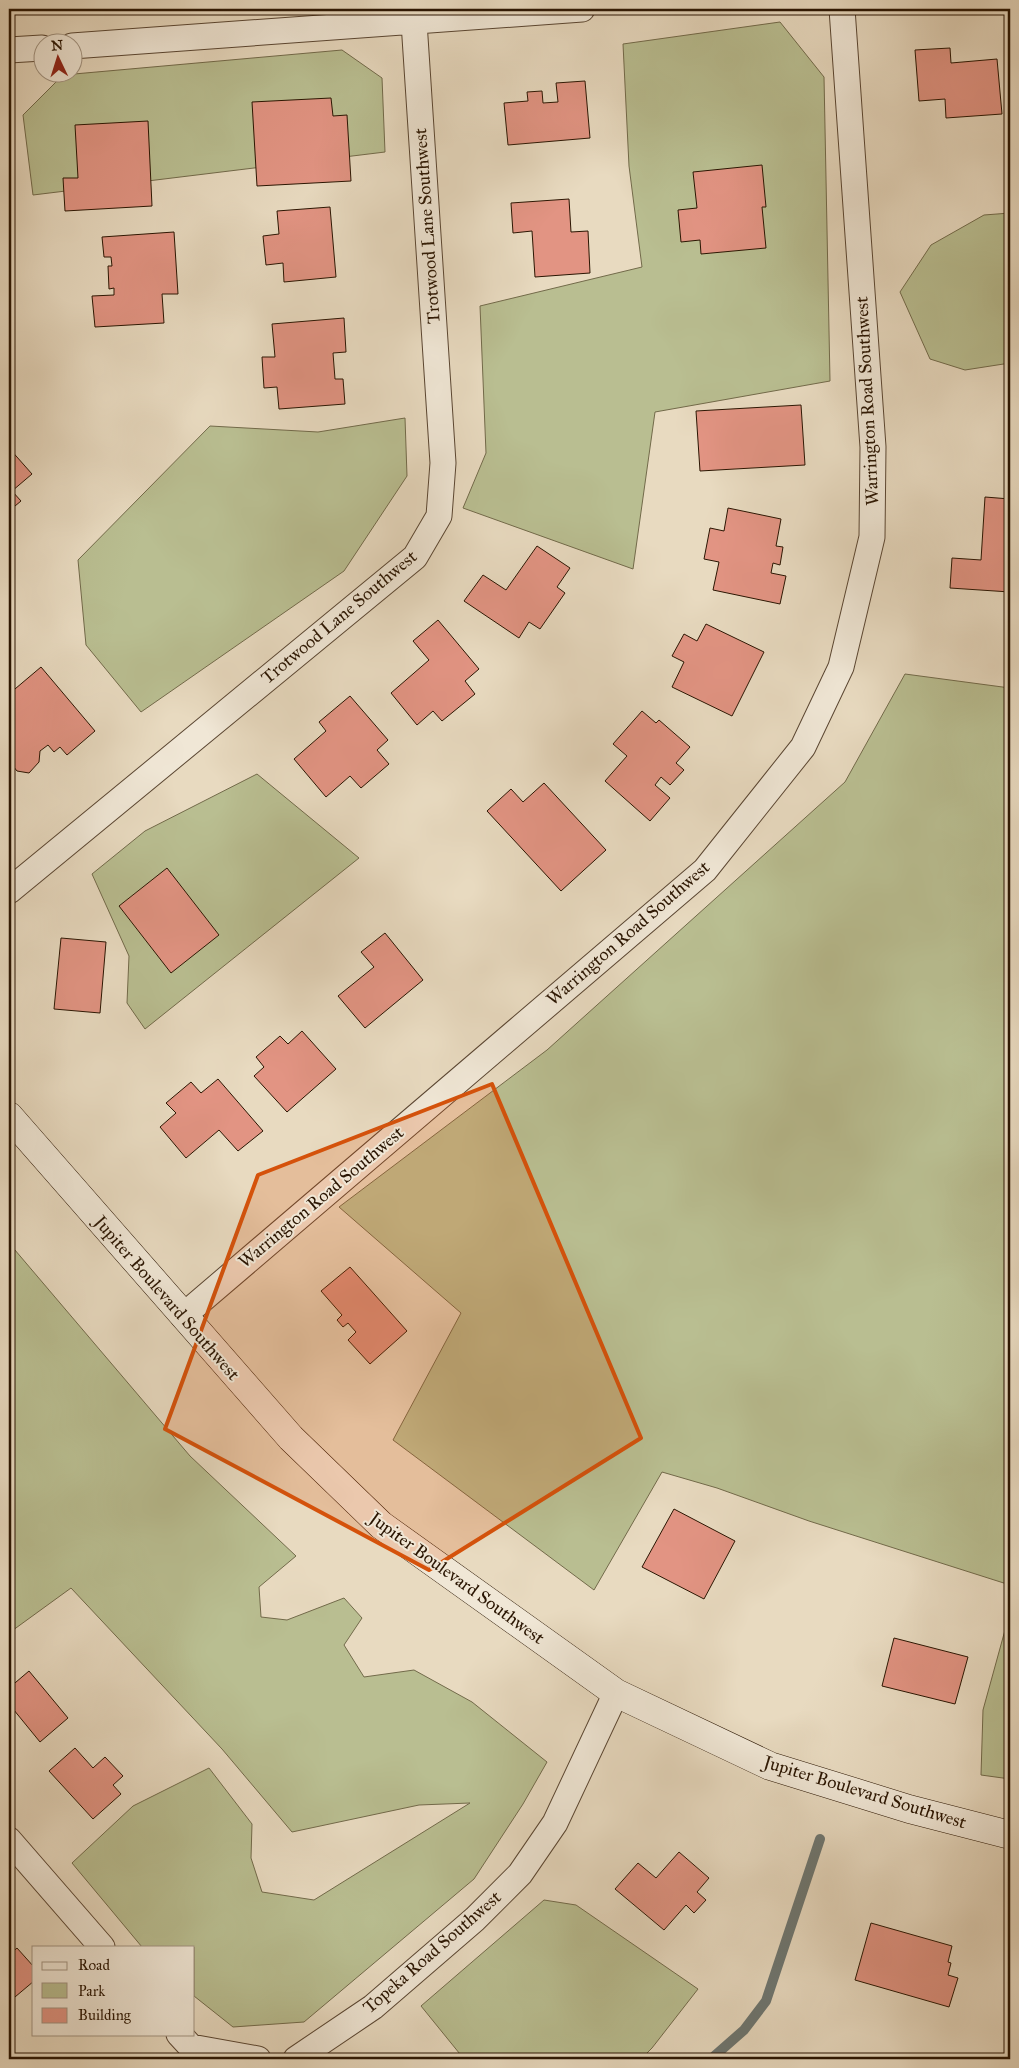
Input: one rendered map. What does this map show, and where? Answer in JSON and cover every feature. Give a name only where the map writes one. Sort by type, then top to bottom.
[{"type":"street","points":[[82,45],[582,9]]},
{"type":"street","name":"Warrington Road Southwest","points":[[183,1316],[704,870],[803,747],[841,667],[872,538],[873,448],[842,9]]},
{"type":"street","name":"Trotwood Lane Southwest","points":[[9,891],[414,557],[439,516],[443,463],[414,22]]},
{"type":"street","points":[[9,50],[32,49]]},
{"type":"street","name":"Jupiter Boulevard Southwest","points":[[9,1116],[291,1438],[381,1525],[616,1693],[770,1766],[909,1809],[1010,1835]]},
{"type":"street","name":"Topeka Road Southwest","points":[[296,2059],[372,2007],[476,1919],[520,1874],[556,1823],[616,1693]]},
{"type":"street","points":[[9,1840],[101,1946]]},
{"type":"street","points":[[182,2036],[191,2047],[258,2059]]},
{"type":"highlighted area","points":[[492,1084],[641,1438],[429,1570],[165,1429],[258,1175]]},
{"type":"green space","points":[[780,22],[824,77],[830,381],[655,412],[633,569],[463,508],[486,453],[480,306],[642,267],[629,166],[623,44]]},
{"type":"green space","points":[[342,50],[382,78],[385,152],[33,195],[23,115],[56,82],[82,82],[82,73]]},
{"type":"green space","points":[[1010,213],[1010,363],[965,370],[930,359],[900,292],[931,245],[984,215]]},
{"type":"green space","points":[[405,418],[407,476],[344,571],[141,712],[86,645],[78,560],[210,426],[318,432]]},
{"type":"green space","points":[[905,674],[1010,688],[1010,1585],[809,1521],[717,1488],[662,1472],[594,1590],[393,1440],[461,1313],[339,1207],[547,1050],[845,782]]},
{"type":"green space","points":[[257,774],[359,858],[145,1029],[127,1003],[129,956],[92,874],[145,831]]},
{"type":"green space","points":[[9,1243],[190,1456],[296,1556],[259,1587],[261,1617],[287,1620],[344,1598],[362,1618],[344,1645],[364,1677],[414,1670],[472,1702],[547,1762],[523,1804],[474,1879],[304,2022],[233,2027],[195,1997],[195,1946],[141,1946],[72,1863],[133,1806],[209,1768],[252,1824],[251,1858],[262,1892],[314,1900],[470,1803],[419,1805],[292,1832],[222,1749],[71,1588],[9,1633]]},
{"type":"green space","points":[[1010,1612],[1010,1779],[981,1775],[983,1710]]},
{"type":"green space","points":[[544,1900],[576,1905],[698,1989],[652,2048],[641,2059],[464,2059],[421,2006]]},
{"type":"building","points":[[950,48],[951,63],[997,59],[1002,114],[946,118],[945,99],[919,101],[915,50]]},
{"type":"building","points":[[585,81],[590,138],[508,145],[504,103],[528,101],[527,92],[542,91],[543,103],[558,102],[556,83]]},
{"type":"building","points":[[331,98],[333,116],[347,115],[351,181],[257,186],[252,102]]},
{"type":"building","points":[[148,121],[152,206],[65,211],[63,178],[78,178],[75,125]]},
{"type":"building","points":[[762,165],[766,207],[762,207],[766,248],[701,254],[700,240],[681,242],[678,210],[697,208],[693,172]]},
{"type":"building","points":[[569,199],[571,232],[588,231],[590,273],[535,277],[532,231],[513,233],[511,203]]},
{"type":"building","points":[[330,207],[336,277],[284,282],[283,263],[266,265],[263,236],[279,234],[277,211]]},
{"type":"building","points":[[174,232],[178,294],[162,294],[164,323],[95,327],[92,296],[114,295],[114,288],[109,289],[108,266],[112,266],[111,257],[104,257],[102,237]]},
{"type":"building","points":[[344,318],[346,352],[333,353],[335,379],[343,379],[345,404],[279,409],[277,387],[264,388],[262,357],[275,357],[272,324]]},
{"type":"building","points":[[801,405],[805,465],[700,471],[696,411]]},
{"type":"building","points":[[9,448],[32,474],[12,491],[21,501],[9,511]]},
{"type":"building","points":[[985,497],[1010,499],[1010,592],[950,588],[952,558],[981,560]]},
{"type":"building","points":[[728,508],[781,519],[776,546],[783,547],[780,565],[773,563],[771,573],[786,576],[780,604],[713,590],[719,562],[704,559],[710,528],[724,531]]},
{"type":"building","points":[[537,546],[570,568],[557,587],[565,593],[540,629],[529,622],[519,638],[464,601],[483,575],[506,590]]},
{"type":"building","points":[[438,620],[479,669],[465,681],[475,694],[442,721],[433,711],[417,725],[391,693],[429,660],[413,641]]},
{"type":"building","points":[[706,624],[764,652],[732,716],[672,687],[684,662],[672,656],[684,634],[697,641]]},
{"type":"building","points":[[41,667],[95,731],[67,755],[60,747],[54,752],[48,745],[40,751],[39,762],[29,773],[17,771],[9,761],[9,711],[12,709],[9,705],[9,694]]},
{"type":"building","points":[[350,696],[388,740],[377,750],[389,764],[361,788],[350,776],[326,797],[294,759],[326,731],[319,722]]},
{"type":"building","points":[[642,711],[656,723],[659,720],[690,747],[676,763],[684,770],[670,785],[661,777],[655,785],[670,798],[650,821],[605,781],[627,756],[613,744]]},
{"type":"building","points":[[544,783],[606,850],[561,891],[487,811],[511,789],[523,802]]},
{"type":"building","points":[[167,868],[219,935],[171,973],[119,906]]},
{"type":"building","points":[[385,933],[423,980],[365,1028],[338,996],[374,967],[361,952]]},
{"type":"building","points":[[61,938],[106,942],[100,1013],[54,1009]]},
{"type":"building","points":[[302,1031],[336,1069],[287,1112],[254,1076],[264,1067],[256,1057],[280,1036],[288,1044]]},
{"type":"building","points":[[218,1079],[263,1131],[238,1151],[219,1130],[186,1158],[160,1127],[176,1113],[166,1103],[191,1082],[201,1093]]},
{"type":"building","points":[[350,1267],[407,1331],[370,1364],[348,1340],[356,1332],[348,1323],[343,1327],[337,1320],[342,1315],[321,1291]]},
{"type":"building","points":[[674,1509],[735,1541],[704,1599],[642,1567]]},
{"type":"building","points":[[894,1638],[968,1657],[955,1704],[882,1686]]},
{"type":"building","points":[[29,1671],[68,1718],[40,1742],[9,1704],[9,1688]]},
{"type":"building","points":[[75,1748],[93,1768],[105,1757],[123,1776],[113,1785],[121,1794],[93,1819],[49,1771]]},
{"type":"building","points":[[679,1852],[709,1878],[697,1892],[706,1900],[694,1913],[686,1905],[664,1930],[615,1889],[638,1863],[656,1878]]},
{"type":"building","points":[[871,1923],[952,1946],[948,1962],[951,1963],[948,1975],[958,1978],[949,2007],[855,1980]]},
{"type":"building","points":[[17,1948],[32,1965],[32,1983],[9,2002],[9,1955]]},
{"type":"waterway","points":[[711,2059],[744,2030],[766,2001],[820,1839]]}]
